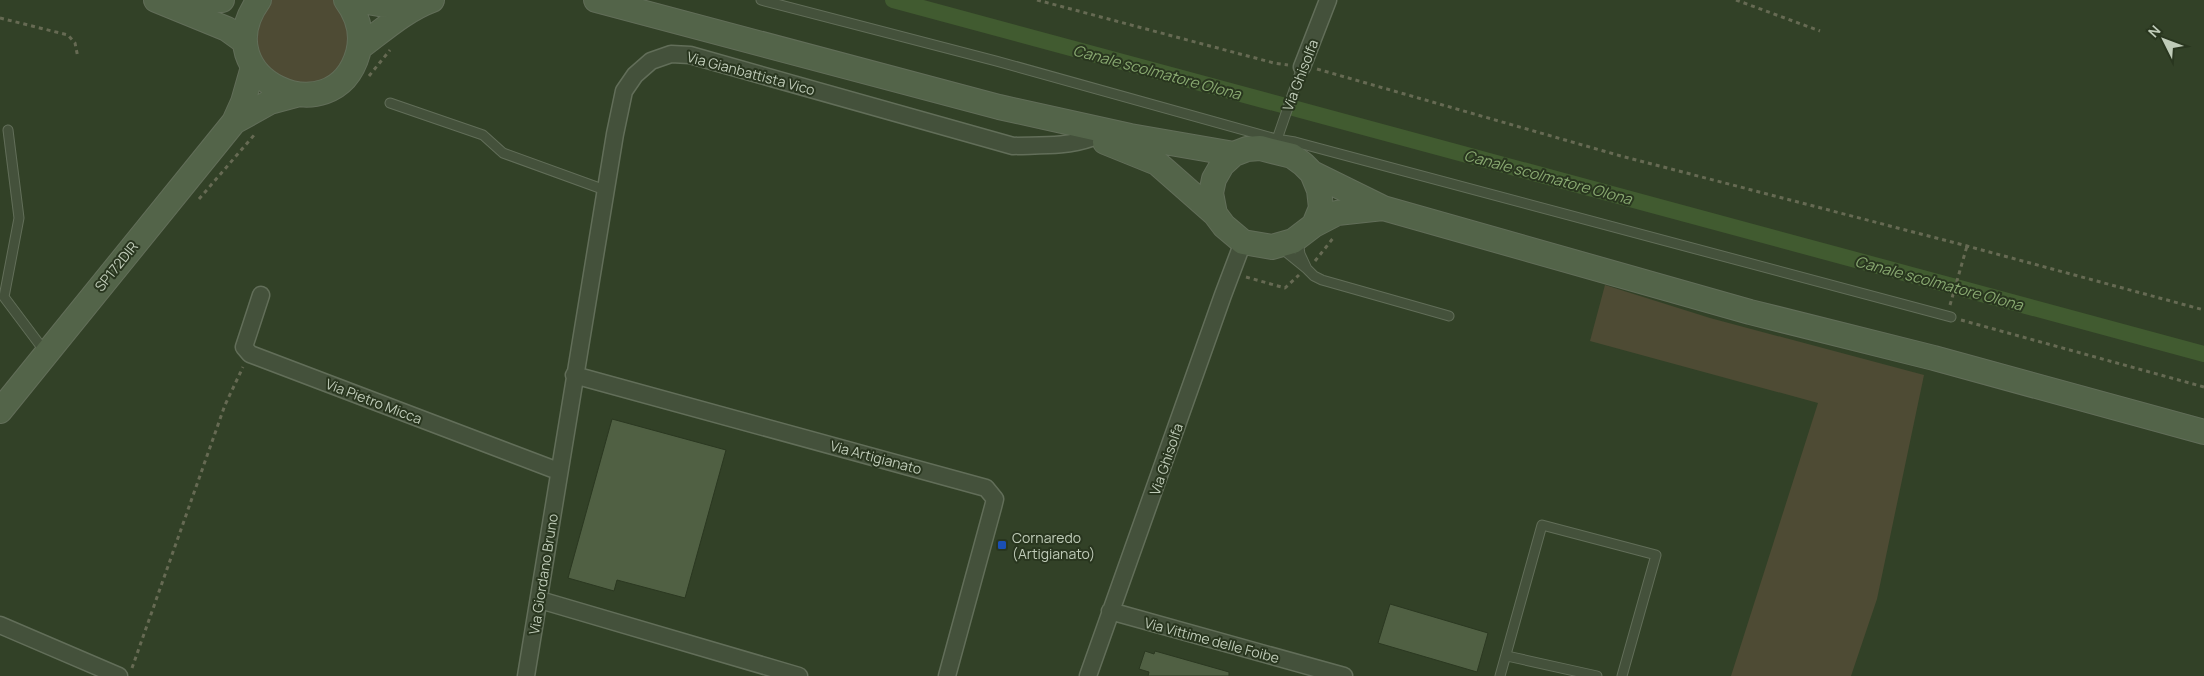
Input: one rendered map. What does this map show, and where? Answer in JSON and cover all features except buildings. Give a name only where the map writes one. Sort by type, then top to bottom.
[{"type":"main road","points":[[156,0],[221,26],[245,42]]},
{"type":"main road","points":[[168,0],[222,0]]},
{"type":"main road","points":[[259,0],[249,16],[245,42],[253,67],[267,84],[280,91],[296,95]]},
{"type":"main road","points":[[234,122],[270,102],[296,95],[314,94],[338,83],[352,68],[359,48],[360,30],[357,20],[346,0]]},
{"type":"main road","points":[[356,0],[370,3],[426,2]]},
{"type":"main road","points":[[596,0],[999,107],[1130,136],[1234,154]]},
{"type":"main road","points":[[359,48],[426,2]]},
{"type":"main road","points":[[234,122],[243,102],[253,67]]},
{"type":"main road","points":[[999,107],[1091,138],[1157,163],[1215,214],[1224,226],[1243,242],[1272,247],[1337,213],[1383,208]]},
{"type":"main road","name":"SP172DIR","points":[[0,411],[234,122]]},
{"type":"main road","points":[[1215,214],[1211,193],[1214,179],[1222,165],[1234,154],[1276,139],[1312,173],[1383,208],[1750,312],[1934,358],[2204,432]]},
{"type":"main road","points":[[1296,236],[1320,208],[1320,190],[1312,173]]},
{"type":"street","name":"Via Ghisolfa","points":[[1302,67],[1328,0]]},
{"type":"street","name":"Via Gianbattista Vico","points":[[558,472],[605,190],[624,91],[635,75],[651,61],[671,54],[690,55],[1013,146],[1064,144],[1091,138]]},
{"type":"street","name":"Via Ghisolfa","points":[[1088,676],[1243,242]]},
{"type":"street","points":[[250,354],[244,347],[261,296]]},
{"type":"street","name":"Via Pietro Micca","points":[[250,354],[558,472]]},
{"type":"street","name":"Via Artigianato","points":[[574,375],[986,488],[995,500],[947,676]]},
{"type":"street","name":"Via Giordano Bruno","points":[[526,676],[540,600],[558,472]]},
{"type":"street","points":[[540,600],[799,676]]},
{"type":"street","name":"Via Vittime delle Foibe","points":[[1110,611],[1344,676]]},
{"type":"street","points":[[0,625],[119,676]]},
{"type":"lane","points":[[761,0],[996,61],[1276,139],[1295,142],[1950,312]]},
{"type":"lane","name":"Via Ghisolfa","points":[[1276,139],[1302,67]]},
{"type":"lane","points":[[390,103],[483,135],[503,153],[605,190]]},
{"type":"lane","points":[[8,130],[19,218],[4,297],[46,353]]},
{"type":"lane","points":[[1296,236],[1307,269]]},
{"type":"lane","points":[[1296,236],[1300,254],[1307,269],[1314,276],[1322,280],[1449,316]]},
{"type":"lane","points":[[1500,676],[1542,526],[1656,555],[1622,676]]},
{"type":"lane","points":[[1507,656],[1597,676]]},
{"type":"path","points":[[1037,0],[1274,63],[1321,70],[1621,156],[2204,310]]},
{"type":"path","points":[[1736,0],[1820,30]]},
{"type":"path","points":[[0,18],[68,35],[75,43],[78,58]]},
{"type":"path","points":[[365,82],[390,50],[387,27]]},
{"type":"path","points":[[197,202],[261,128]]},
{"type":"path","points":[[1967,246],[1950,312],[2204,387]]},
{"type":"path","points":[[130,676],[225,405],[237,376],[250,354]]},
{"type":"shaded area","points":[[272,0],[333,0],[337,4],[351,31],[344,63],[322,82],[297,86],[261,63],[255,28]]},
{"type":"shaded area","points":[[1605,285],[1710,318],[1924,375],[1877,599],[1851,676],[1731,676],[1818,403],[1590,341]]},
{"type":"waterway","name":"Canale scolmatore Olona","points":[[893,0],[2204,354]]},
{"type":"place","name":"Cornaredo (Artigianato)","points":[[1002,545]]}]
